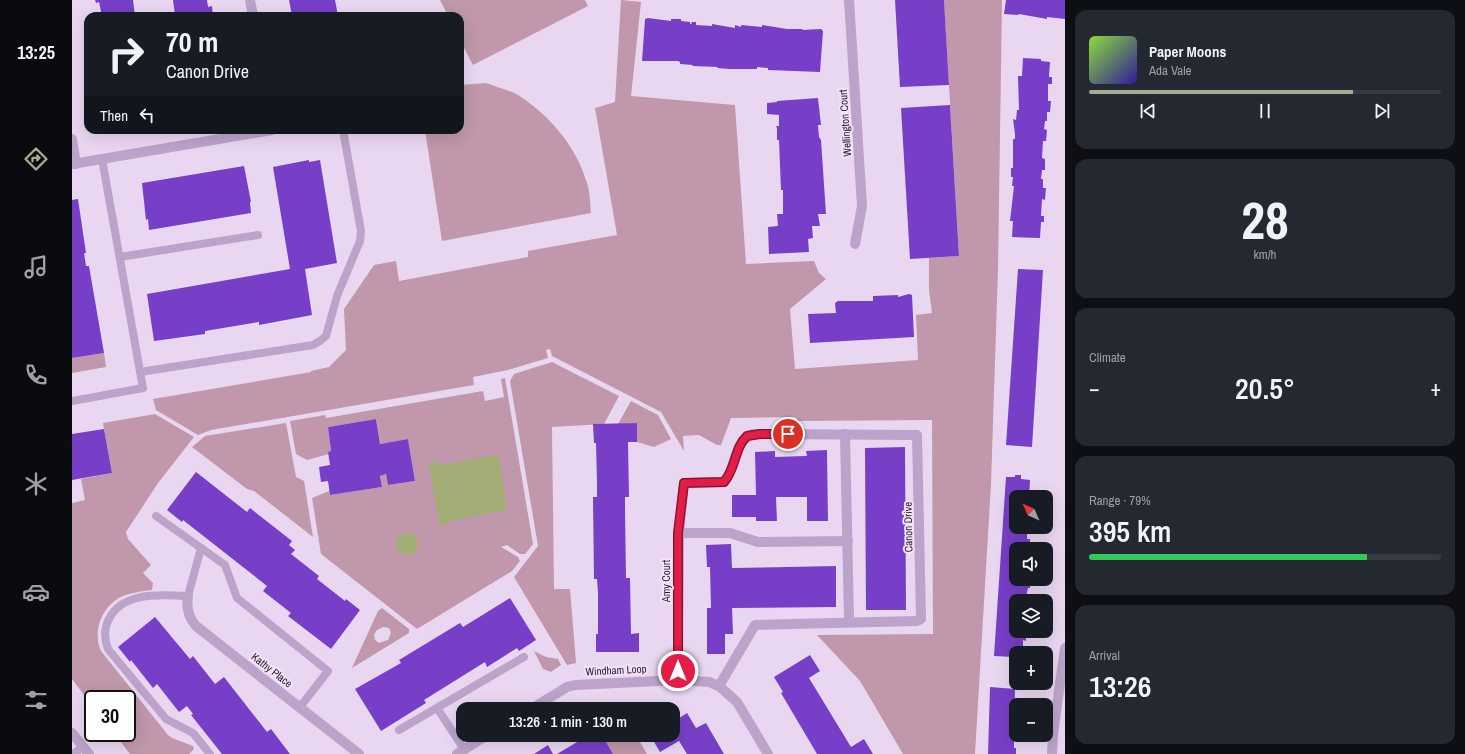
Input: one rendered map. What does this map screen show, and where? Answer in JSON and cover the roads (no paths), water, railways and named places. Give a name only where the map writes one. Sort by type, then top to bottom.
[{"type":"street","points":[[250,0],[252,12]]},
{"type":"street","name":"Wellington Court","points":[[849,0],[862,206],[855,244]]},
{"type":"street","points":[[72,139],[74,164],[248,134]]},
{"type":"street","name":"Canon Drive","points":[[684,483],[724,482],[729,475],[743,440],[753,434],[912,434],[917,435],[918,438],[921,619],[916,621],[849,621],[755,625],[719,686]]},
{"type":"street","points":[[845,434],[849,621]]},
{"type":"street","name":"Amy Court","points":[[678,680],[678,533],[684,483]]},
{"type":"street","points":[[678,533],[730,533],[758,542],[848,541]]},
{"type":"street","name":"Kathy Place","points":[[188,596],[188,614],[196,626],[359,754]]},
{"type":"street","points":[[1052,754],[1053,734],[1065,648]]},
{"type":"street","name":"Windham Loop","points":[[542,702],[567,687],[575,685],[678,680],[709,682],[719,686],[737,702],[768,754]]},
{"type":"street","points":[[72,732],[86,751]]},
{"type":"street","points":[[460,752],[476,742]]},
{"type":"lane","points":[[140,372],[313,345],[320,342],[326,336],[337,296],[360,241],[361,231],[343,134]]},
{"type":"lane","points":[[72,401],[143,388],[102,158]]},
{"type":"lane","points":[[120,258],[258,235]]},
{"type":"lane","points":[[156,516],[225,565],[237,598],[328,671],[300,707]]},
{"type":"lane","points":[[201,548],[188,596],[155,595],[127,602],[112,613],[105,628],[105,642],[108,648],[166,720],[193,733],[210,754]]},
{"type":"lane","points":[[399,730],[524,657]]},
{"type":"lane","points":[[437,708],[460,752]]},
{"type":"lane","points":[[73,754],[86,751]]}]
